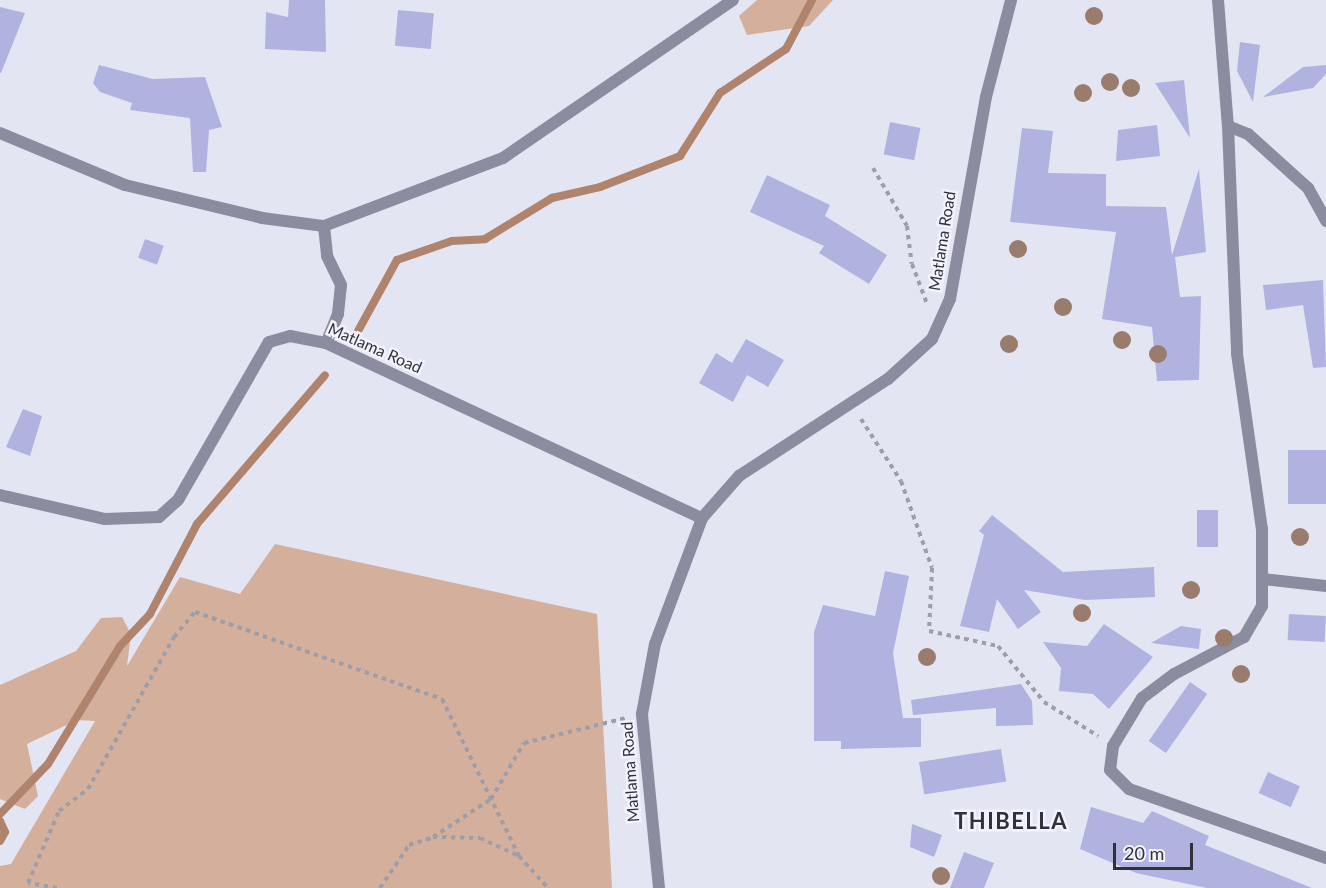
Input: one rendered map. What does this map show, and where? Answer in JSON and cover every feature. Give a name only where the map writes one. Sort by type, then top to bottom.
[{"type":"street","points":[[0,133],[125,185],[262,218],[324,226],[503,158],[733,0]]},
{"type":"street","name":"Matlama Road","points":[[659,888],[642,714],[655,644],[702,518],[739,476],[911,363],[932,339],[943,314],[1011,0]]},
{"type":"street","points":[[1218,0],[1228,126],[1237,354],[1262,529],[1262,606],[1244,637],[1174,674],[1142,698],[1113,746],[1110,770],[1129,789],[1326,858]]},
{"type":"street","points":[[1228,126],[1248,134],[1308,188],[1326,221]]},
{"type":"street","points":[[324,226],[327,256],[341,285],[338,314],[326,343]]},
{"type":"street","name":"Matlama Road","points":[[0,495],[105,519],[159,517],[178,500],[268,342],[290,336],[326,343],[702,518]]},
{"type":"street","points":[[1263,579],[1326,586]]},
{"type":"path","points":[[873,168],[907,226],[923,301],[943,314]]},
{"type":"path","points":[[851,402],[902,482],[932,568],[929,631],[998,646],[1044,702],[1113,746]]},
{"type":"path","points":[[57,888],[28,883],[59,811],[88,789],[174,637],[195,612],[442,699],[519,856],[548,888]]},
{"type":"path","points":[[380,888],[409,845],[433,837],[491,799],[524,743],[642,714]]},
{"type":"path","points":[[433,837],[480,838],[519,856]]},
{"type":"shaded area","points":[[757,0],[833,0],[809,26],[747,35],[739,16]]},
{"type":"shaded area","points":[[275,544],[597,614],[612,888],[0,888],[0,866],[11,864],[95,721],[77,720],[27,744],[38,796],[25,809],[0,799],[0,685],[76,651],[101,618],[122,617],[131,634],[127,666],[180,577],[240,594]]},
{"type":"building","points":[[289,0],[325,0],[326,52],[265,49],[266,12],[288,17]]},
{"type":"building","points":[[0,7],[25,13],[1,73],[0,73]]},
{"type":"building","points":[[398,10],[434,13],[431,49],[395,46]]},
{"type":"building","points":[[1240,42],[1260,45],[1253,102],[1237,71]]},
{"type":"building","points":[[99,65],[153,79],[205,77],[222,127],[209,130],[206,172],[193,172],[190,118],[130,110],[132,103],[100,92],[93,83]]},
{"type":"building","points":[[1326,65],[1326,74],[1313,88],[1263,97],[1303,67]]},
{"type":"building","points":[[1184,80],[1190,138],[1155,83]]},
{"type":"building","points":[[890,122],[920,128],[914,160],[884,154]]},
{"type":"building","points":[[1157,125],[1160,156],[1116,161],[1118,130]]},
{"type":"building","points":[[1022,128],[1053,131],[1048,173],[1106,174],[1106,206],[1166,207],[1172,255],[1199,169],[1206,252],[1175,257],[1180,297],[1201,296],[1199,380],[1157,381],[1152,327],[1102,319],[1116,232],[1010,222]]},
{"type":"building","points":[[767,175],[830,205],[825,216],[887,255],[869,284],[819,253],[824,246],[750,212]]},
{"type":"building","points":[[145,239],[164,246],[157,265],[138,258]]},
{"type":"building","points":[[1323,280],[1326,367],[1313,368],[1303,305],[1266,310],[1263,285]]},
{"type":"building","points":[[746,339],[784,360],[768,387],[747,375],[733,402],[699,383],[716,353],[732,363]]},
{"type":"building","points":[[23,409],[42,416],[30,456],[6,447]]},
{"type":"building","points":[[1288,450],[1326,450],[1326,504],[1288,504]]},
{"type":"building","points":[[1197,510],[1218,510],[1218,547],[1197,547]]},
{"type":"building","points":[[992,515],[1063,572],[1154,567],[1155,597],[1085,600],[1024,590],[1041,612],[1018,629],[997,599],[989,632],[960,626],[984,535],[979,531]]},
{"type":"building","points":[[885,571],[909,576],[893,653],[903,718],[921,718],[921,747],[841,749],[841,741],[814,741],[814,632],[823,605],[875,616]]},
{"type":"building","points":[[1289,614],[1326,616],[1325,642],[1288,640]]},
{"type":"building","points":[[1104,624],[1153,657],[1109,709],[1093,694],[1059,691],[1061,668],[1043,642],[1087,646]]},
{"type":"building","points":[[1181,626],[1201,629],[1199,649],[1151,643]]},
{"type":"building","points":[[1190,682],[1207,694],[1166,753],[1149,741]]},
{"type":"building","points":[[1021,684],[1032,701],[1033,725],[996,726],[996,708],[913,715],[911,700]]},
{"type":"building","points":[[1001,749],[1006,782],[924,795],[919,762]]},
{"type":"building","points":[[1268,772],[1300,786],[1291,807],[1259,793]]},
{"type":"building","points":[[1091,807],[1143,823],[1152,811],[1209,836],[1205,845],[1312,888],[1207,888],[1136,873],[1080,849]]},
{"type":"building","points":[[912,824],[942,835],[934,857],[910,847]]},
{"type":"building","points":[[964,852],[994,863],[984,888],[950,888]]},
{"type":"waterway","points":[[358,331],[397,260],[452,241],[485,239],[552,198],[600,187],[680,156],[720,93],[786,49],[812,0]]},
{"type":"waterway","points":[[0,814],[48,764],[120,646],[150,614],[197,524],[325,375]]},
{"type":"waterway","points":[[0,821],[5,832],[0,841]]},
{"type":"district","name":"THIBELLA","points":[[1011,821]]}]
